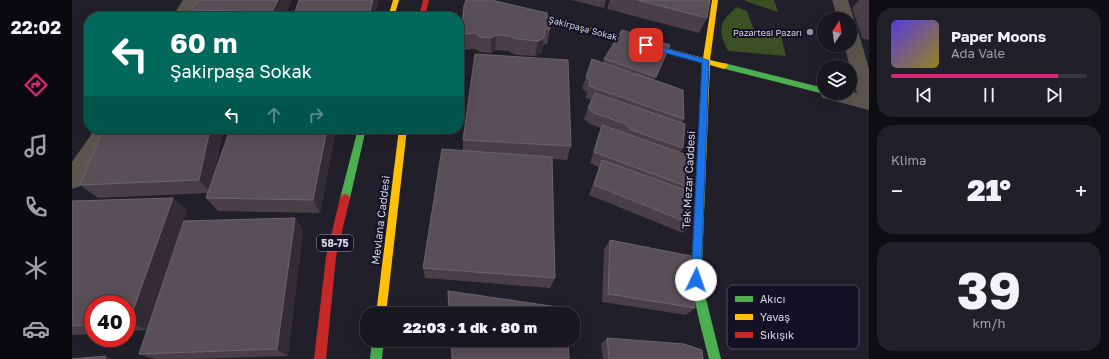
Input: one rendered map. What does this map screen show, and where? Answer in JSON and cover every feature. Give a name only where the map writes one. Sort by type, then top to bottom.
[{"type":"street","points":[[183,12],[191,0]]},
{"type":"street","points":[[392,12],[396,0]]},
{"type":"street","points":[[423,12],[426,0]]},
{"type":"street","name":"Şakirpaşa Sokak","points":[[482,0],[706,62],[817,90]]},
{"type":"street","name":"Tek Mezar Caddesi","points":[[715,0],[706,62],[696,280],[715,359]]},
{"type":"street","points":[[840,0],[844,12]]},
{"type":"street","points":[[855,52],[869,102],[857,99]]},
{"type":"street","points":[[72,180],[103,134]]},
{"type":"street","name":"58-75","points":[[320,359],[331,258],[361,134]]},
{"type":"street","name":"Mevlana Caddesi","points":[[382,307],[402,134]]},
{"type":"street","points":[[376,359],[377,347]]},
{"type":"green space","points":[[774,0],[778,12],[745,1]]},
{"type":"green space","points":[[737,7],[747,11],[754,30],[781,36],[786,56],[728,51],[721,32],[723,22],[726,17]]},
{"type":"building","points":[[198,0],[278,0],[272,12],[191,10]]},
{"type":"building","points":[[299,0],[373,0],[370,12],[295,12]]},
{"type":"building","points":[[466,0],[491,0],[547,13],[550,29],[545,29],[544,38],[538,41],[518,39],[510,36],[496,35],[491,38],[480,37],[475,33],[464,35],[464,6]]},
{"type":"building","points":[[637,0],[710,0],[707,18]]},
{"type":"building","points":[[622,30],[670,45],[656,77],[604,59]]},
{"type":"building","points":[[475,54],[568,60],[571,146],[463,140]]},
{"type":"building","points":[[592,59],[683,90],[684,119],[589,86],[590,80],[586,77]]},
{"type":"building","points":[[595,93],[685,124],[683,148],[631,130],[626,124],[594,113],[588,108]]},
{"type":"building","points":[[602,125],[687,155],[688,187],[594,152]]},
{"type":"building","points":[[101,134],[209,134],[199,180],[80,185]]},
{"type":"building","points":[[228,134],[326,134],[313,200],[206,198]]},
{"type":"building","points":[[442,149],[552,157],[555,278],[423,268]]},
{"type":"building","points":[[602,160],[691,192],[691,224],[594,185]]},
{"type":"building","points":[[173,198],[136,302],[136,295],[84,295],[84,325],[72,326],[72,201]]},
{"type":"building","points":[[295,218],[277,349],[139,354],[184,221]]},
{"type":"building","points":[[610,240],[691,256],[695,308],[608,294]]},
{"type":"building","points":[[448,291],[558,307],[449,307]]},
{"type":"building","points":[[607,338],[684,344],[702,350],[703,359],[609,359]]},
{"type":"building","points":[[451,347],[568,347],[569,359],[452,359]]},
{"type":"building","points":[[106,356],[105,359],[72,359]]},
{"type":"traffic: fast","points":[[724,66],[817,89]]},
{"type":"traffic: fast","points":[[345,198],[361,134]]},
{"type":"traffic: fast","points":[[697,263],[696,279],[715,359]]},
{"type":"traffic: fast","points":[[376,359],[377,347]]},
{"type":"traffic: slow","points":[[392,12],[396,0]]},
{"type":"traffic: slow","points":[[482,0],[724,66]]},
{"type":"traffic: slow","points":[[697,263],[706,62],[715,0]]},
{"type":"traffic: slow","points":[[382,307],[402,134]]},
{"type":"traffic: jam","points":[[423,12],[426,0]]},
{"type":"traffic: jam","points":[[320,359],[331,257],[345,198]]},
{"type":"place","name":"Pazartesi Pazarı","points":[[810,32]]},
{"type":"route","points":[[646,45],[706,62],[696,280]]}]
